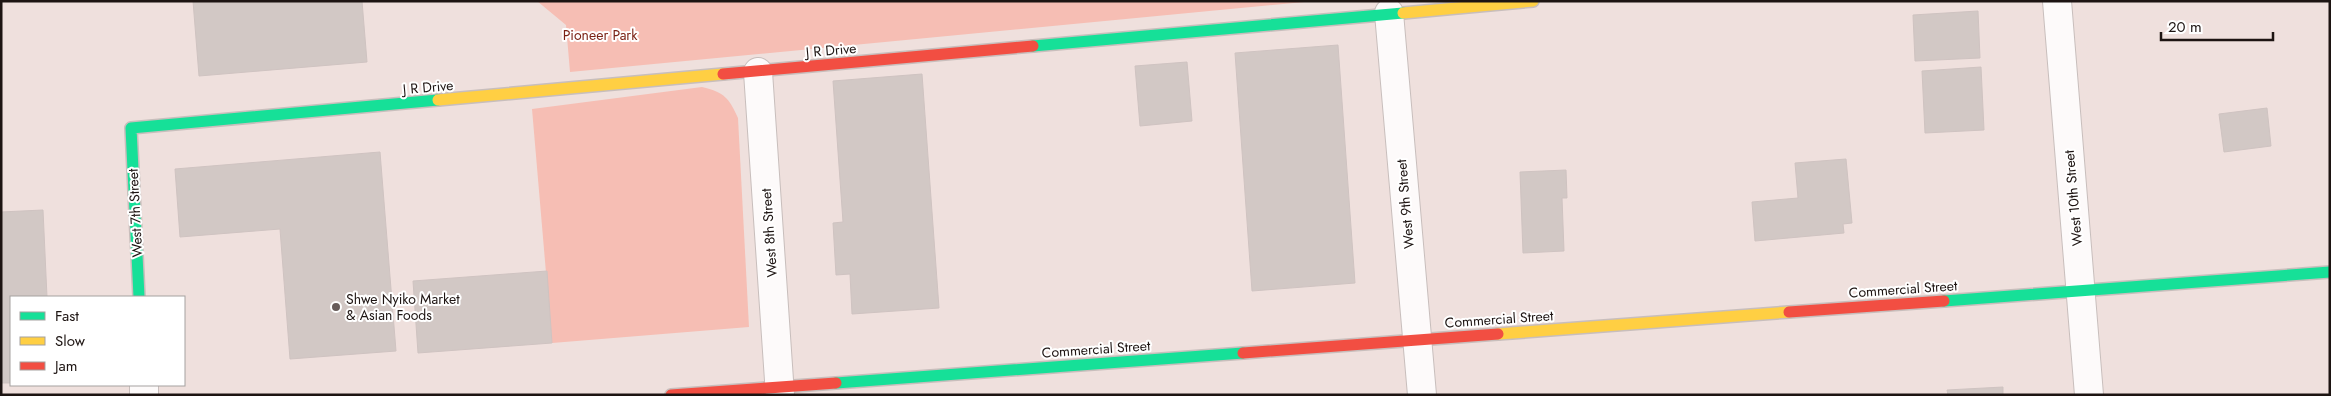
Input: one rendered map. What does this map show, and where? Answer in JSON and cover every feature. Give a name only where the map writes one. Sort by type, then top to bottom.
[{"type":"street","name":"J R Drive","points":[[131,128],[1534,1]]},
{"type":"street","name":"West 10th Street","points":[[2057,1],[2089,395]]},
{"type":"street","name":"West 9th Street","points":[[1389,13],[1422,395]]},
{"type":"street","name":"West 8th Street","points":[[758,72],[779,391]]},
{"type":"street","name":"West 7th Street","points":[[131,128],[139,296]]},
{"type":"street","name":"Commercial Street","points":[[671,395],[779,391],[1417,340],[2330,272]]},
{"type":"green space","name":"Pioneer Park","points":[[537,1],[1315,1],[570,72],[566,25]]},
{"type":"green space","points":[[702,87],[716,91],[725,97],[732,105],[738,118],[749,327],[552,343],[532,109]]},
{"type":"building","points":[[193,1],[362,1],[367,62],[199,76]]},
{"type":"building","points":[[1978,11],[1980,58],[1915,61],[1913,15]]},
{"type":"building","points":[[1338,45],[1355,283],[1252,291],[1235,53]]},
{"type":"building","points":[[1187,62],[1192,121],[1140,126],[1135,66]]},
{"type":"building","points":[[1981,67],[1984,130],[1925,133],[1922,71]]},
{"type":"building","points":[[922,74],[939,308],[852,314],[850,274],[836,275],[833,223],[843,222],[833,81]]},
{"type":"building","points":[[2267,108],[2271,146],[2224,152],[2219,114]]},
{"type":"building","points":[[380,152],[396,351],[290,359],[280,229],[180,237],[175,169]]},
{"type":"building","points":[[1846,159],[1852,223],[1843,224],[1844,233],[1755,241],[1752,202],[1798,198],[1795,163]]},
{"type":"building","points":[[1566,170],[1567,198],[1562,198],[1564,251],[1523,253],[1520,172]]},
{"type":"building","points":[[43,210],[47,296],[10,296],[10,383],[1,383],[1,212]]},
{"type":"building","points":[[547,271],[552,343],[418,353],[413,281]]},
{"type":"building","points":[[2003,387],[2003,395],[1948,395],[1947,390]]},
{"type":"traffic: fast","points":[[1033,46],[1403,13]]},
{"type":"traffic: fast","points":[[139,296],[131,128],[438,100]]},
{"type":"traffic: fast","points":[[1944,301],[2330,272]]},
{"type":"traffic: fast","points":[[836,383],[1243,353]]},
{"type":"traffic: slow","points":[[1403,13],[1533,1]]},
{"type":"traffic: slow","points":[[438,100],[723,74]]},
{"type":"traffic: slow","points":[[1498,334],[1789,312]]},
{"type":"traffic: jam","points":[[723,74],[1033,46]]},
{"type":"traffic: jam","points":[[1789,312],[1944,301]]},
{"type":"traffic: jam","points":[[1243,353],[1498,334]]},
{"type":"traffic: jam","points":[[671,395],[836,383]]},
{"type":"place","name":"Shwe Nyiko Market & Asian Foods","points":[[336,307]]}]
